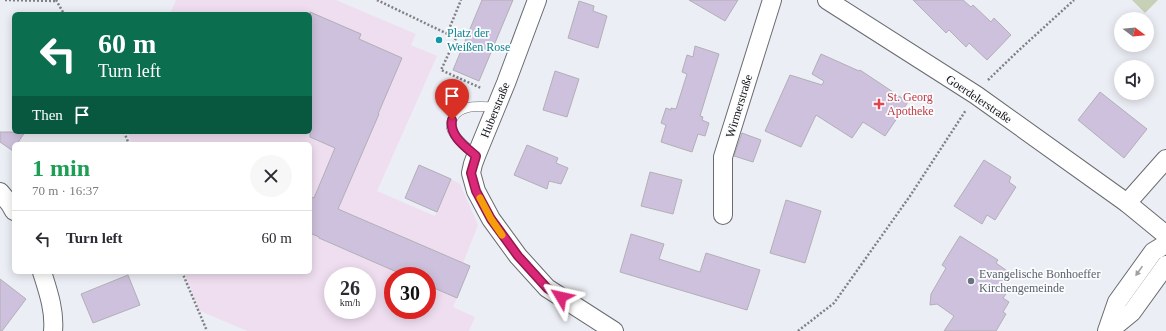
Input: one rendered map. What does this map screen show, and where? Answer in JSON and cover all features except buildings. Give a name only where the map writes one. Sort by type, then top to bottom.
[{"type":"street","name":"Huberstraße","points":[[537,0],[476,156],[471,173],[476,191],[491,219],[518,256],[547,288],[614,331]]},
{"type":"street","name":"Wirmerstraße","points":[[723,215],[723,158],[772,0]]},
{"type":"street","name":"Goerdelerstraße","points":[[827,0],[976,95],[1127,203],[1166,235]]},
{"type":"street","points":[[1127,203],[1166,159]]},
{"type":"street","points":[[0,192],[12,208]]},
{"type":"street","points":[[1108,331],[1117,302],[1153,252],[1166,244]]},
{"type":"street","points":[[1108,331],[1132,312],[1166,265]]},
{"type":"street","points":[[43,274],[50,296],[54,321],[53,331]]},
{"type":"lane","points":[[476,156],[458,140],[452,132],[452,120],[455,114],[460,110],[470,107],[496,107]]},
{"type":"path","points":[[5,0],[56,1],[63,12]]},
{"type":"path","points":[[378,0],[456,38],[441,70],[481,88]]},
{"type":"path","points":[[447,34],[461,0]]},
{"type":"path","points":[[986,83],[1018,51],[1074,0]]},
{"type":"path","points":[[798,331],[834,302],[910,196],[967,108]]},
{"type":"path","points":[[183,274],[207,331]]},
{"type":"shaded area","points":[[176,0],[336,0],[416,34],[411,45],[437,56],[377,191],[435,216],[451,179],[460,184],[478,225],[463,263],[470,266],[453,307],[475,317],[469,331],[247,331],[200,311],[185,274],[312,274],[312,142],[131,142],[129,134],[312,134],[312,12],[171,12]]},
{"type":"green space","points":[[1132,0],[1158,0],[1146,12],[1144,12]]},
{"type":"slow traffic","points":[[480,198],[491,219],[502,235]]},
{"type":"place","name":"Platz der Weißen Rose","points":[[439,40]]},
{"type":"place","name":"St. Georg Apotheke","points":[[879,104]]},
{"type":"place","name":"Evangelische Bonhoeffer Kirchengemeinde","points":[[971,281]]},
{"type":"route","points":[[452,120],[452,132],[458,140],[476,156],[471,173],[476,191],[491,219],[518,256],[547,288],[561,297]]}]
